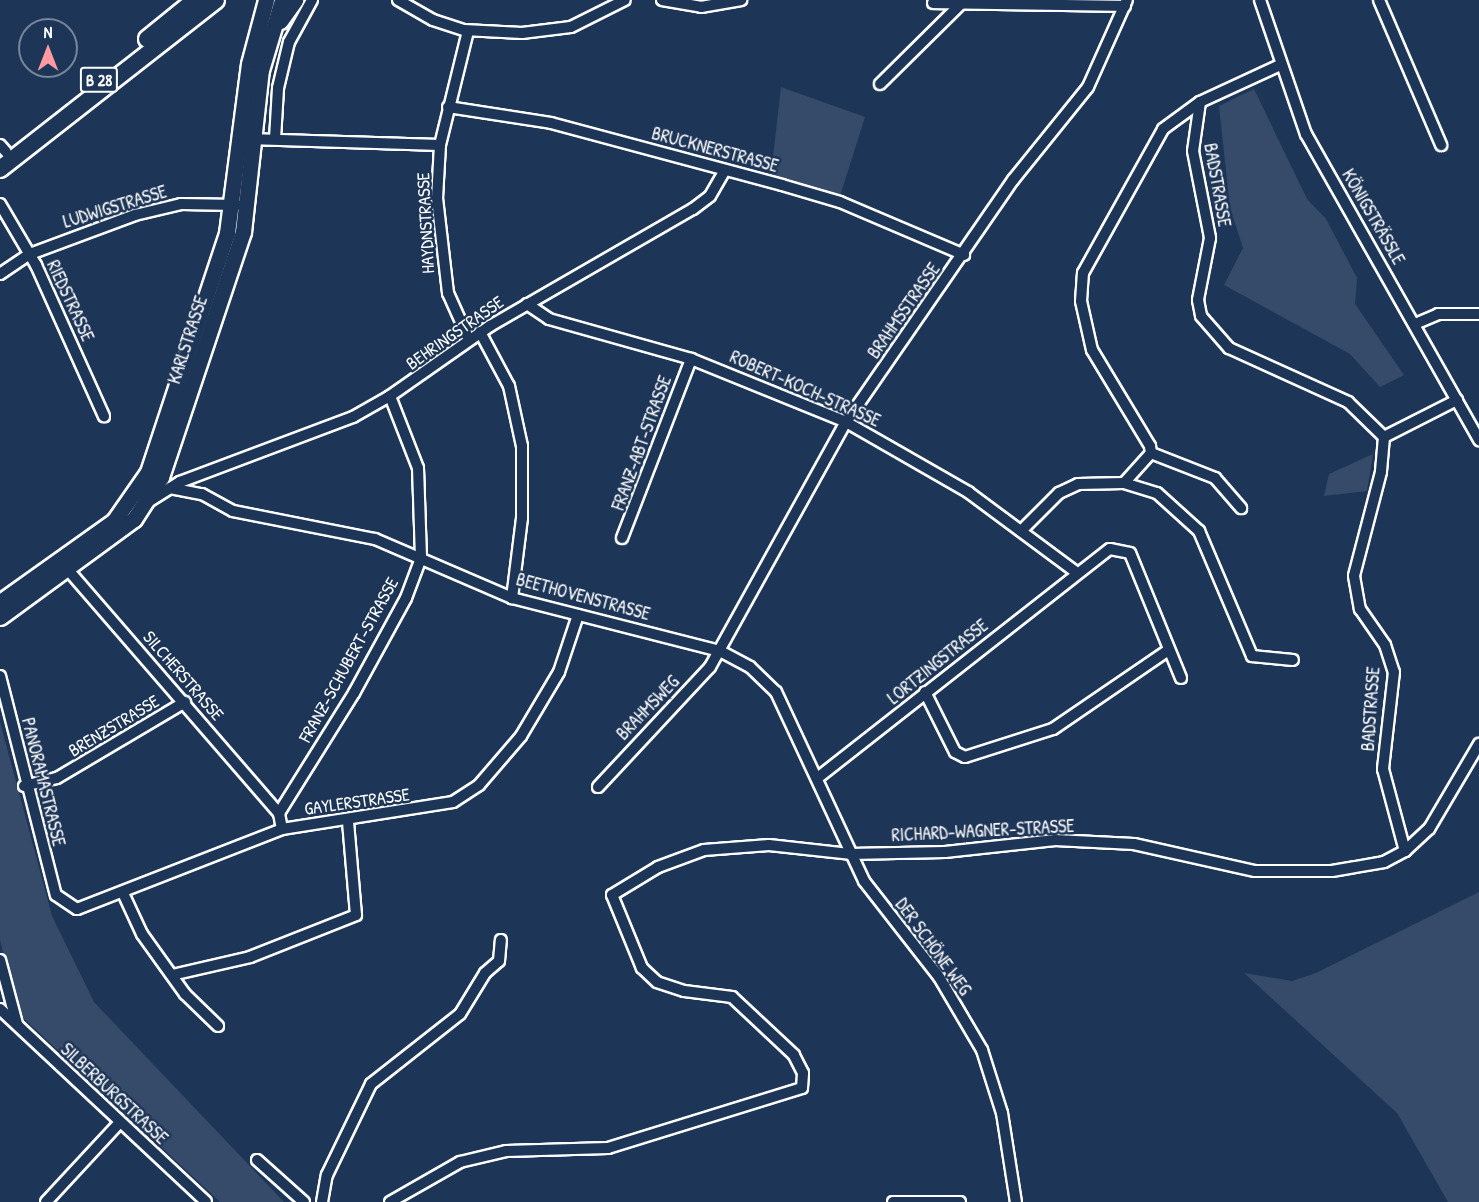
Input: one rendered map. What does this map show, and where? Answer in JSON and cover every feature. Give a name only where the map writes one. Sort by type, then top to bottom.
[{"type":"main road","name":"B 28","points":[[2,151],[195,0]]},
{"type":"main road","name":"B 28","points":[[0,169],[216,0]]},
{"type":"main road","points":[[256,0],[265,30],[295,0]]},
{"type":"main road","name":"KARLSTRASSE","points":[[0,617],[65,566],[135,519],[165,480],[215,282],[240,206],[248,139],[261,70],[266,0]]},
{"type":"main road","name":"KARLSTRASSE","points":[[265,30],[282,0]]},
{"type":"main road","name":"KARLSTRASSE","points":[[0,602],[65,566],[114,521],[165,480]]},
{"type":"street","points":[[275,139],[278,88],[289,42],[312,0]]},
{"type":"street","points":[[398,0],[433,20],[468,31],[547,33],[585,21],[625,0]]},
{"type":"street","points":[[662,0],[701,7],[741,0]]},
{"type":"street","name":"KÖNIGSTRÄSSLE","points":[[1260,0],[1280,65],[1306,134],[1479,440]]},
{"type":"street","points":[[1379,0],[1441,145]]},
{"type":"street","points":[[932,2],[1126,3]]},
{"type":"street","points":[[932,2],[949,20]]},
{"type":"street","points":[[880,84],[949,20],[963,2]]},
{"type":"street","name":"BRAHMSSTRASSE","points":[[720,651],[846,422],[964,255],[1013,180],[1088,87],[1126,3]]},
{"type":"street","name":"HAYDNSTRASSE","points":[[468,31],[440,145],[437,198],[448,293],[469,340]]},
{"type":"street","points":[[1151,453],[1148,436],[1092,350],[1080,290],[1094,249],[1144,155],[1163,129],[1200,102],[1280,65]]},
{"type":"street","name":"BADSTRASSE","points":[[1200,102],[1193,151],[1210,238],[1198,300],[1208,328],[1229,348],[1348,402],[1384,437],[1381,472],[1353,576],[1360,609],[1385,645],[1394,672],[1383,769],[1405,851]]},
{"type":"street","name":"BRUCKNERSTRASSE","points":[[448,107],[551,123],[840,202],[964,255]]},
{"type":"street","points":[[248,139],[440,145]]},
{"type":"street","name":"BEHRINGSTRASSE","points":[[165,480],[353,417],[390,396],[480,332],[693,209],[711,196],[724,172]]},
{"type":"street","name":"RIEDSTRASSE","points":[[0,204],[30,254],[104,416]]},
{"type":"street","name":"LUDWIGSTRASSE","points":[[0,274],[30,254],[135,215],[181,204],[240,206]]},
{"type":"street","name":"ROBERT-KOCH-STRASSE","points":[[527,304],[549,319],[691,359],[846,422],[957,485],[1077,573]]},
{"type":"street","points":[[1415,324],[1438,314],[1479,315]]},
{"type":"street","points":[[480,332],[509,386],[522,446],[522,518],[512,598]]},
{"type":"street","name":"FRANZ-ABT-STRASSE","points":[[622,538],[691,359]]},
{"type":"street","name":"FRANZ-SCHUBERT-STRASSE","points":[[279,813],[360,684],[421,558],[418,468],[390,396]]},
{"type":"street","points":[[1384,437],[1458,400]]},
{"type":"street","points":[[1124,483],[1151,453]]},
{"type":"street","points":[[1151,453],[1215,478],[1241,508]]},
{"type":"street","name":"BEETHOVENSTRASSE","points":[[165,480],[212,501],[260,517],[375,539],[512,598],[720,651],[750,667],[776,692],[820,776],[850,854]]},
{"type":"street","points":[[1021,531],[1059,493],[1078,484],[1124,483],[1174,503],[1199,531],[1252,656],[1293,660]]},
{"type":"street","name":"LORTZINGSTRASSE","points":[[820,776],[1110,549],[1130,553],[1167,651]]},
{"type":"street","name":"SILCHERSTRASSE","points":[[65,566],[279,813]]},
{"type":"street","name":"GAYLERSTRASSE","points":[[56,895],[77,909],[123,893],[282,829],[348,821],[453,802],[479,784],[521,736],[559,672],[578,615]]},
{"type":"street","name":"BRAHMSWEG","points":[[598,787],[720,651]]},
{"type":"street","points":[[926,692],[955,752],[965,757],[1053,729],[1167,651],[1181,678]]},
{"type":"street","name":"PANORAMASTRASSE","points":[[0,676],[24,786],[56,895]]},
{"type":"street","name":"BRENZSTRASSE","points":[[24,786],[57,778],[185,702]]},
{"type":"street","name":"RICHARD-WAGNER-STRASSE","points":[[411,1197],[460,1162],[506,1151],[608,1148],[802,1088],[803,1073],[794,1055],[732,997],[684,991],[657,982],[642,968],[612,900],[616,891],[658,867],[704,850],[769,845],[850,854],[945,852],[1055,840],[1134,844],[1255,871],[1303,872],[1384,862],[1405,851],[1429,829],[1479,744]]},
{"type":"street","points":[[279,813],[282,829]]},
{"type":"street","points":[[172,975],[250,957],[356,915],[348,821]]},
{"type":"street","name":"DER SCHÖNE WEG","points":[[850,854],[864,881],[939,977],[982,1050],[1002,1113],[1016,1202]]},
{"type":"street","points":[[123,893],[142,934],[172,975],[218,1026]]},
{"type":"street","points":[[322,1202],[327,1175],[371,1084],[460,1014],[485,973],[499,962],[501,940]]},
{"type":"street","points":[[0,960],[17,1025]]},
{"type":"street","name":"SILBERBURGSTRASSE","points":[[0,1009],[203,1201]]},
{"type":"street","points":[[46,1202],[120,1122]]},
{"type":"street","points":[[257,1160],[304,1202]]},
{"type":"street","points":[[390,1202],[411,1197]]},
{"type":"street","points":[[894,1202],[960,1202]]},
{"type":"shaded area","points":[[781,87],[865,117],[840,196],[771,174]]},
{"type":"shaded area","points":[[1254,89],[1307,199],[1326,219],[1357,278],[1355,304],[1404,375],[1380,387],[1350,354],[1224,285],[1243,248],[1230,208],[1219,106]]},
{"type":"shaded area","points":[[1373,454],[1367,491],[1324,496],[1329,474]]},
{"type":"shaded area","points":[[0,722],[52,916],[94,1002],[284,1202],[220,1202],[18,1013],[0,940]]},
{"type":"shaded area","points":[[1479,892],[1479,1202],[1448,1202],[1397,1113],[1244,973],[1292,981],[1316,973]]}]
